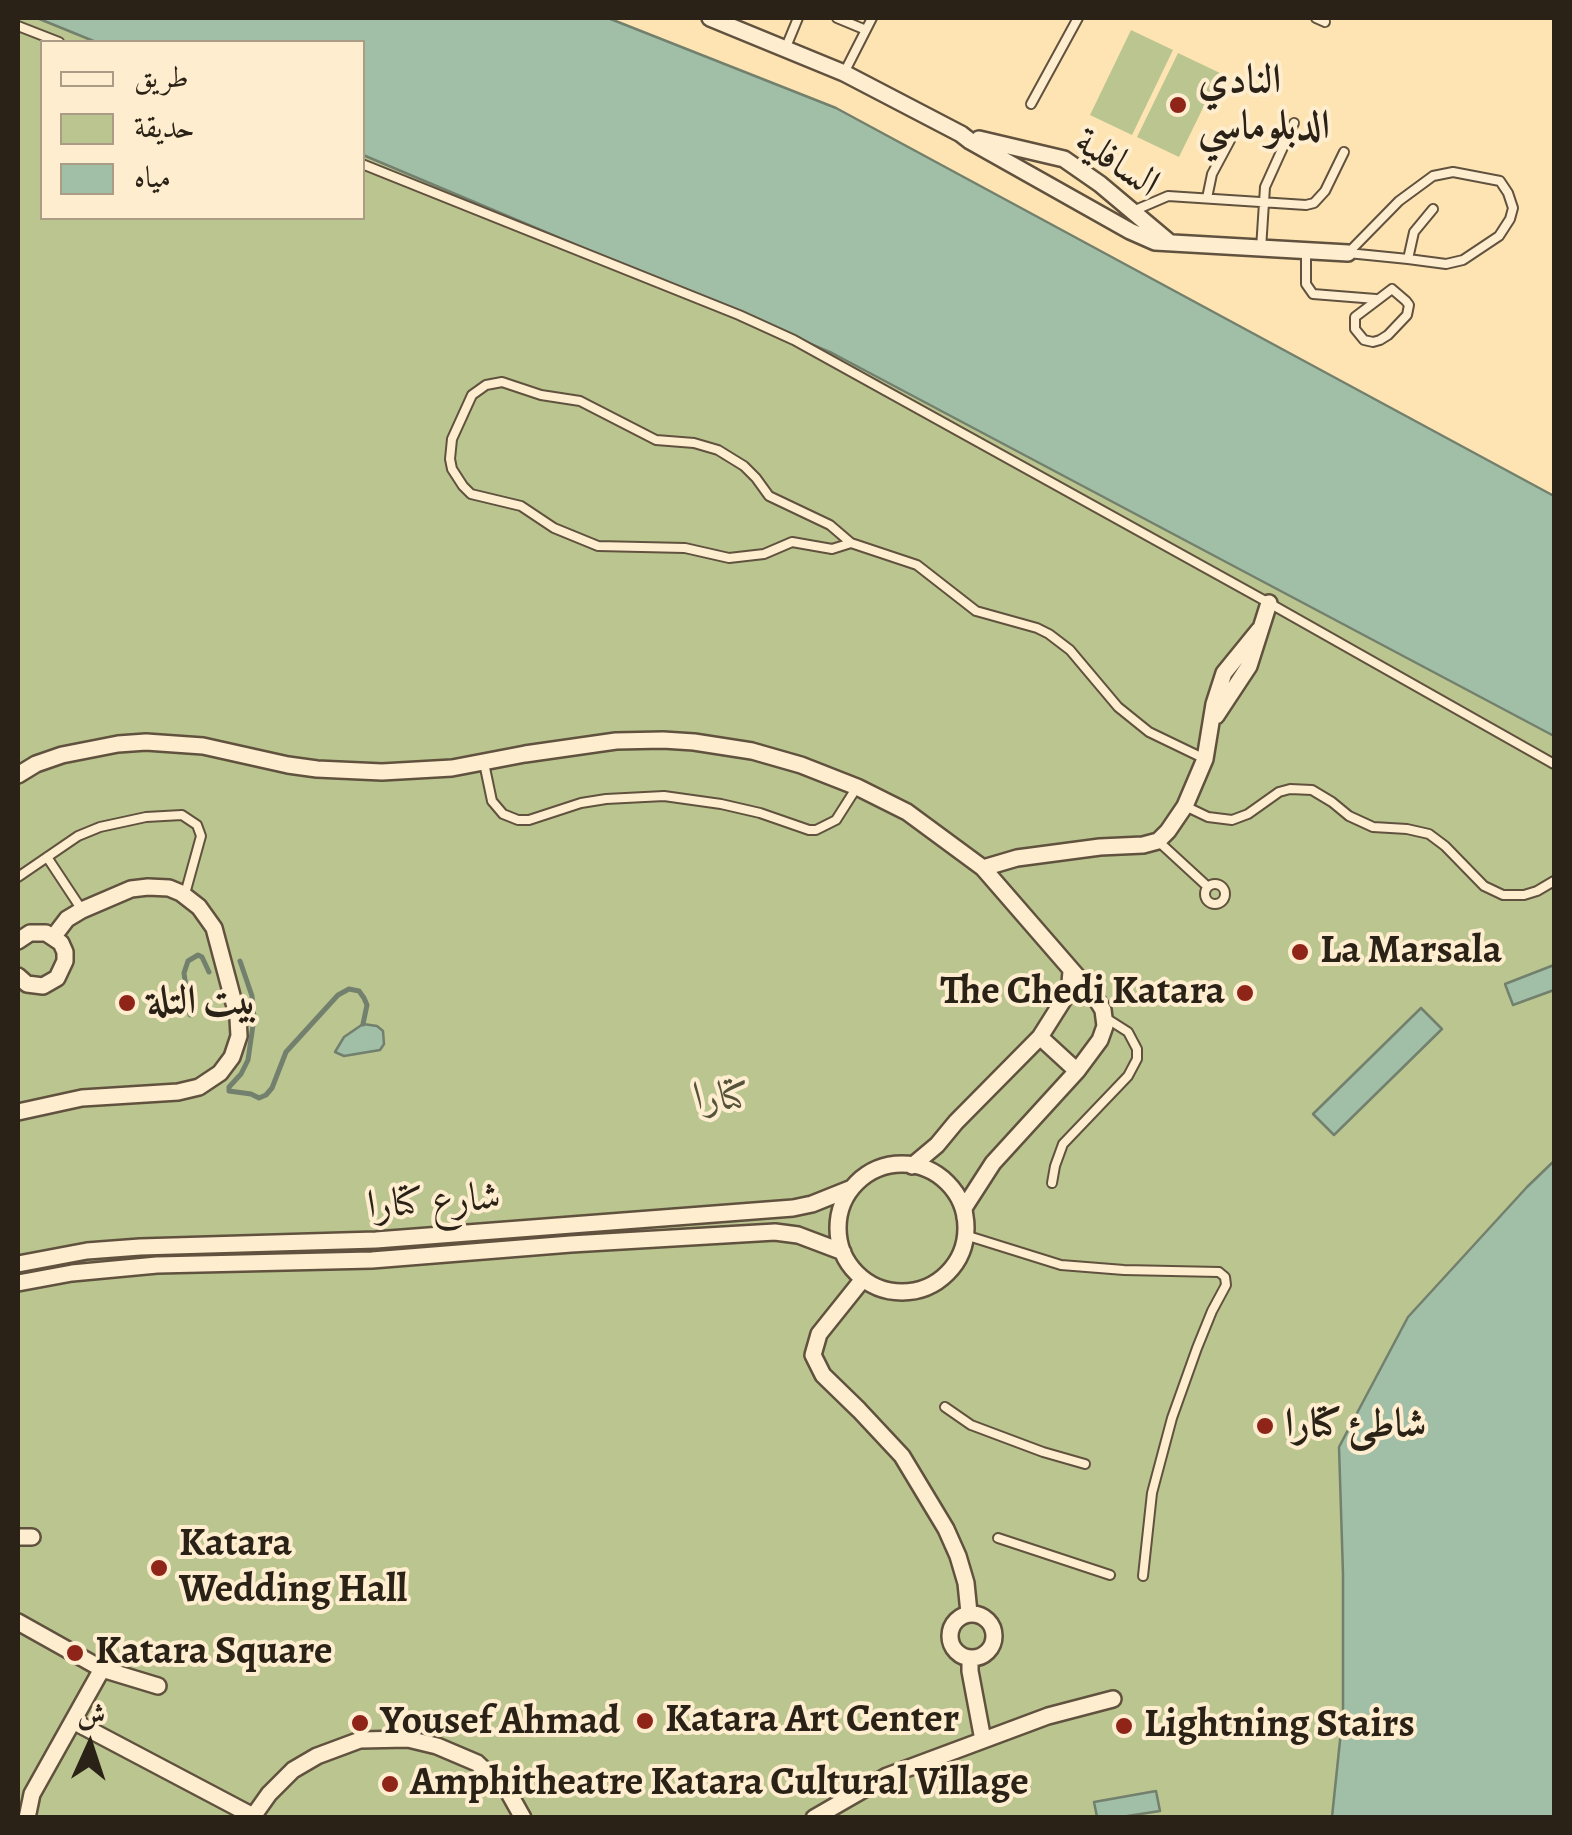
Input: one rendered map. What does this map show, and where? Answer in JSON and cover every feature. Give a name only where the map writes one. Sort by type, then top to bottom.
[{"type":"street","name":"السافلية","points":[[710,18],[844,73],[1155,242],[1348,252]]},
{"type":"street","name":"السافلية","points":[[961,134],[1064,159],[1084,171],[1171,244]]},
{"type":"street","points":[[1067,194],[1079,185],[1084,171]]},
{"type":"street","points":[[984,868],[1017,858],[1158,841],[1186,806],[1205,759],[1224,672],[1259,630],[1269,602]]},
{"type":"street","points":[[18,775],[62,755],[146,742],[202,746],[288,765],[348,772],[417,771],[616,741],[694,742],[772,756],[857,787],[906,812],[984,868],[1100,1003],[1105,1018],[1100,1040],[1077,1071],[993,1164],[964,1208],[965,1227],[962,1251],[952,1268],[938,1280],[922,1288],[896,1292],[878,1287],[863,1279],[848,1262],[838,1236],[839,1219],[852,1188],[879,1169],[896,1165],[933,1172],[944,1181],[958,1198],[965,1227]]},
{"type":"street","points":[[18,1112],[82,1098],[178,1092],[199,1087],[220,1073],[232,1058],[239,1036],[238,1018],[214,928],[199,907],[184,896],[169,888],[131,889],[67,919],[54,936]]},
{"type":"street","points":[[18,941],[30,932],[54,936],[66,961],[51,983],[35,986],[18,976]]},
{"type":"street","points":[[912,1166],[1040,1037],[1064,1000],[1071,971]]},
{"type":"street","points":[[1040,1037],[1077,1071]]},
{"type":"street","name":"شارع كتارا","points":[[18,1264],[88,1251],[140,1247],[357,1242],[793,1208],[852,1188]]},
{"type":"street","name":"شارع كتارا","points":[[18,1284],[72,1273],[158,1265],[372,1260],[774,1232],[798,1235],[842,1252]]},
{"type":"street","points":[[863,1279],[819,1334],[813,1355],[823,1375],[902,1456],[920,1485],[958,1556],[969,1614]]},
{"type":"street","points":[[969,1614],[987,1619],[993,1627],[993,1645],[979,1657],[961,1656],[950,1641],[954,1623],[969,1614]]},
{"type":"street","points":[[18,1622],[102,1669],[158,1686]]},
{"type":"street","points":[[970,1658],[984,1740]]},
{"type":"street","points":[[27,1818],[24,1790],[73,1721],[102,1669]]},
{"type":"street","points":[[814,1818],[887,1776],[1048,1716],[1113,1700]]},
{"type":"street","points":[[73,1721],[252,1816],[293,1770],[318,1756],[360,1740],[408,1739],[477,1763],[495,1791],[508,1793],[523,1818]]},
{"type":"lane","points":[[786,47],[798,18]]},
{"type":"lane","points":[[838,18],[866,30]]},
{"type":"lane","points":[[844,73],[872,18]]},
{"type":"lane","points":[[1031,104],[1078,18]]},
{"type":"lane","points":[[18,26],[54,40]]},
{"type":"lane","points":[[1261,248],[1262,201],[1268,177],[1294,123]]},
{"type":"lane","points":[[1207,198],[1212,174],[1235,131]]},
{"type":"lane","points":[[1133,211],[1168,196],[1314,203],[1344,152]]},
{"type":"lane","points":[[365,165],[766,327],[1269,602],[1554,764]]},
{"type":"lane","points":[[1453,172],[1500,181],[1513,208],[1499,236],[1462,260],[1446,264],[1348,252],[1399,201],[1433,176],[1453,172]]},
{"type":"lane","points":[[1408,259],[1414,232],[1433,209]]},
{"type":"lane","points":[[1306,251],[1306,284],[1313,294],[1376,299],[1392,288],[1406,301],[1407,315],[1388,336],[1373,342],[1357,334],[1354,323],[1355,316],[1376,299]]},
{"type":"lane","points":[[851,543],[832,549],[792,542],[764,554],[729,558],[685,548],[598,546],[554,528],[520,506],[471,494],[452,469],[452,439],[472,395],[494,382],[580,401],[656,440],[706,445],[733,458],[769,496],[830,525],[851,543],[917,565],[976,611],[1049,634],[1070,650],[1118,708],[1150,732],[1205,759]]},
{"type":"lane","points":[[484,763],[492,801],[503,814],[518,820],[606,798],[664,796],[722,804],[816,830],[836,820],[857,787]]},
{"type":"lane","points":[[1186,806],[1216,819],[1232,820],[1248,814],[1279,792],[1312,790],[1349,816],[1373,827],[1429,834],[1484,886],[1503,895],[1524,895],[1554,881]]},
{"type":"lane","points":[[18,877],[78,836],[119,821],[182,816],[196,824],[200,836],[184,896]]},
{"type":"lane","points":[[1158,841],[1208,888]]},
{"type":"lane","points":[[47,857],[82,910]]},
{"type":"lane","points":[[1052,1183],[1058,1154],[1070,1134],[1128,1076],[1138,1059],[1138,1049],[1128,1032],[1105,1018]]},
{"type":"lane","points":[[965,1227],[1061,1265],[1218,1272],[1225,1276],[1226,1285],[1204,1330],[1172,1418],[1152,1493],[1143,1576]]},
{"type":"lane","points":[[946,1407],[971,1425],[1085,1464]]},
{"type":"lane","points":[[998,1538],[1110,1576]]},
{"type":"green space","name":"كتارا","points":[[18,18],[37,18],[91,40],[40,40],[40,220],[365,220],[365,156],[832,353],[1554,736],[1554,1161],[1408,1317],[1340,1447],[1343,1712],[1332,1817],[18,1817]]},
{"type":"green space","points":[[1131,30],[1173,50],[1132,135],[1090,115]]},
{"type":"green space","name":"النادي الدبلوماسي","points":[[1178,53],[1220,73],[1179,157],[1137,137]]},
{"type":"water","points":[[37,18],[608,18],[836,108],[1554,496],[1554,736],[832,353],[365,156],[365,40],[91,40]]},
{"type":"water","points":[[1554,965],[1554,990],[1513,1005],[1505,984]]},
{"type":"water","points":[[1421,1008],[1442,1029],[1334,1135],[1313,1114]]},
{"type":"water","points":[[363,1024],[383,1031],[384,1044],[380,1050],[344,1056],[335,1052],[344,1037]]},
{"type":"water","points":[[1554,1161],[1554,1817],[1332,1817],[1343,1712],[1339,1447],[1408,1317]]},
{"type":"water","points":[[1156,1791],[1160,1811],[1097,1817],[1094,1802]]},
{"type":"waterway","points":[[190,1015],[184,973],[188,961],[198,955],[202,957],[209,972]]},
{"type":"waterway","points":[[240,961],[252,996],[254,1018],[248,1060],[229,1091],[259,1098],[266,1095],[286,1052],[338,995],[349,989],[359,991],[367,1005],[363,1024]]},
{"type":"place","name":"النادي الدبلوماسي","points":[[1178,105]]},
{"type":"place","name":"La Marsala","points":[[1300,952]]},
{"type":"place","name":"The Chedi Katara","points":[[1245,993]]},
{"type":"place","name":"بيت التلة","points":[[127,1003]]},
{"type":"place","name":"شاطئ كتارا","points":[[1265,1426]]},
{"type":"place","name":"Katara Wedding Hall","points":[[159,1568]]},
{"type":"place","name":"Katara Square","points":[[75,1653]]},
{"type":"place","name":"Katara Art Center","points":[[645,1721]]},
{"type":"place","name":"Yousef Ahmad","points":[[360,1723]]},
{"type":"place","name":"Lightning Stairs","points":[[1124,1726]]},
{"type":"place","name":"Amphitheatre Katara Cultural Village","points":[[390,1784]]}]
